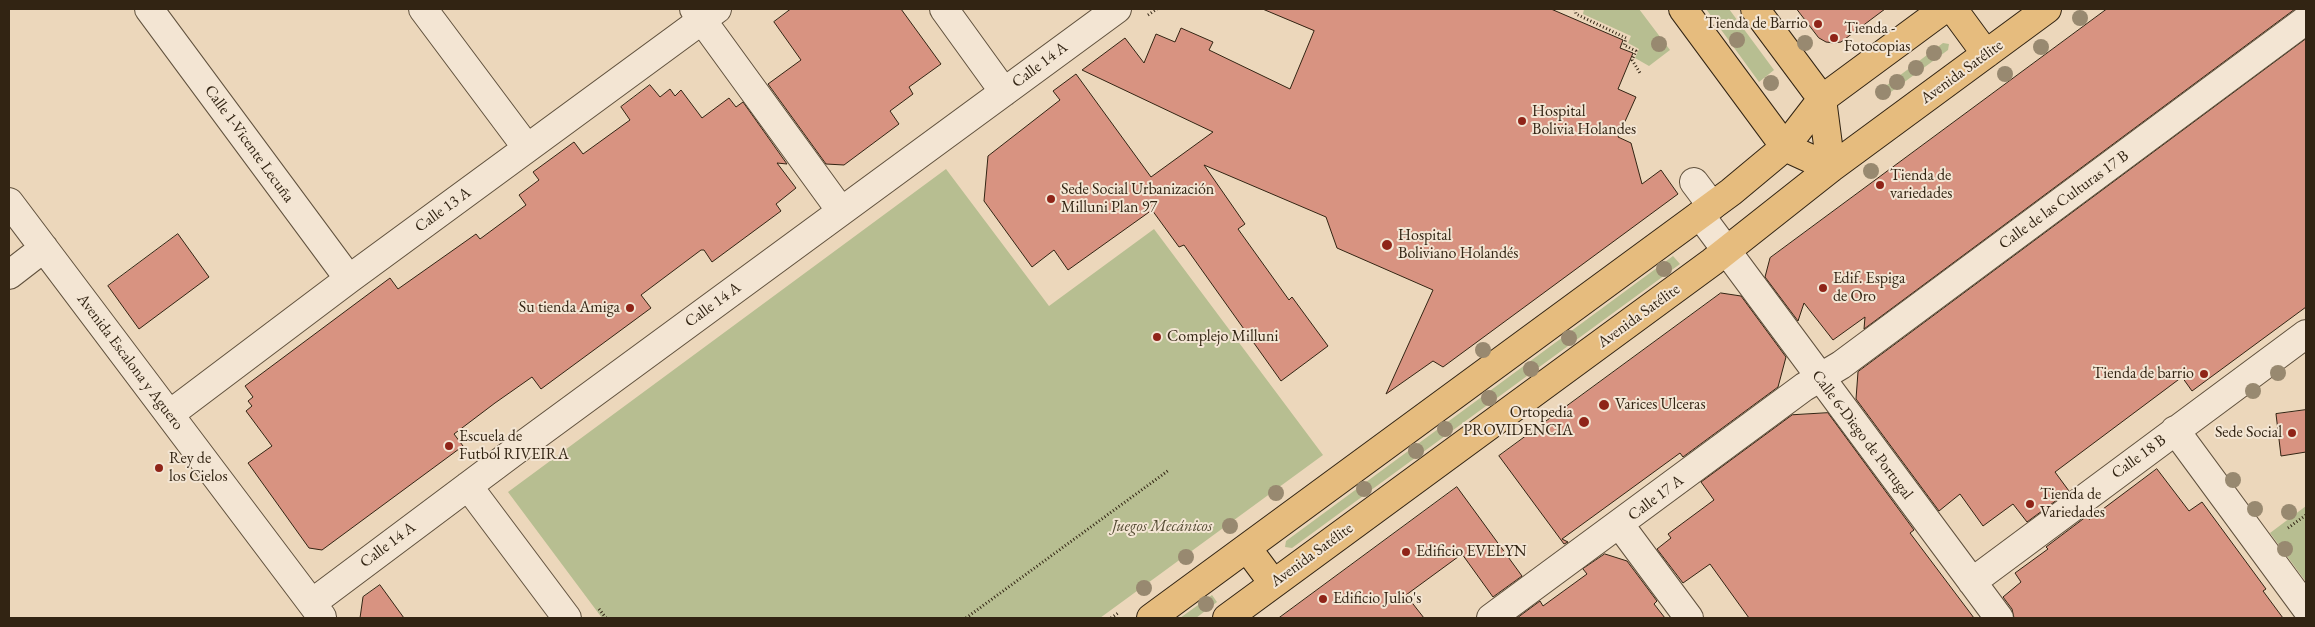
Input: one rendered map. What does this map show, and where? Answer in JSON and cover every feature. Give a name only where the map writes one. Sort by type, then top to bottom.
[{"type":"main road","points":[[1684,9],[1785,146],[1831,168]]},
{"type":"main road","points":[[1755,9],[1822,99],[1831,168]]},
{"type":"main road","points":[[1151,618],[1706,210],[1785,146],[1822,99],[1944,9]]},
{"type":"main road","points":[[1953,9],[1986,54]]},
{"type":"main road","name":"Avenida Satélite","points":[[1227,618],[1727,250],[1831,168],[2047,9]]},
{"type":"main road","points":[[1247,548],[1273,583]]},
{"type":"street","name":"Calle 1-Vicente Lecuña","points":[[150,9],[349,279]]},
{"type":"street","points":[[423,9],[527,148]]},
{"type":"street","points":[[944,9],[1004,92]]},
{"type":"street","name":"Calle 14 A","points":[[317,611],[468,486],[1117,9]]},
{"type":"street","name":"Calle 13 A","points":[[170,414],[527,148],[704,13]]},
{"type":"street","points":[[704,13],[840,211]]},
{"type":"street","name":"Calle de las Culturas 17 B","points":[[1820,378],[1841,365],[2306,20]]},
{"type":"street","name":"Calle 6-Diego de Portugal","points":[[1694,182],[1727,250],[1999,618]]},
{"type":"street","name":"Avenida Escalona y Aguero","points":[[9,202],[317,611]]},
{"type":"street","points":[[9,275],[44,248]]},
{"type":"street","name":"Calle 18 B","points":[[1972,582],[2306,334]]},
{"type":"street","name":"Calle 17 A","points":[[1491,618],[1620,525],[1804,387],[1820,378]]},
{"type":"street","points":[[2175,430],[2306,608]]},
{"type":"street","points":[[468,486],[567,618]]},
{"type":"street","points":[[1620,525],[1689,618]]},
{"type":"path","points":[[1575,9],[1576,14],[1626,38],[1624,45],[1636,50],[1632,60],[1640,73]]},
{"type":"path","points":[[966,618],[1169,470]]},
{"type":"path","points":[[2286,529],[2306,515]]},
{"type":"path","points":[[594,602],[606,618]]},
{"type":"green space","points":[[1584,9],[1639,9],[1670,50],[1649,66],[1635,58],[1639,49],[1628,43],[1631,36],[1583,14]]},
{"type":"green space","points":[[1706,9],[1729,9],[1774,70],[1759,82]]},
{"type":"green space","points":[[1943,43],[1949,44],[1948,50],[1884,97],[1879,95],[1879,91]]},
{"type":"green space","name":"Juegos Mecánicos","points":[[946,169],[1049,306],[1154,229],[1323,455],[1100,618],[602,618],[508,492]]},
{"type":"green space","points":[[1673,256],[1680,264],[1292,548],[1285,547],[1286,541]]},
{"type":"green space","points":[[2306,506],[2306,582],[2270,533]]},
{"type":"green space","points":[[1212,595],[1217,602],[1196,618],[1180,618]]},
{"type":"building","points":[[791,9],[901,9],[941,64],[909,87],[913,94],[890,111],[899,124],[844,165],[826,164],[768,84],[801,60],[774,22]]},
{"type":"building","name":"Hospital Boliviano Holandés","points":[[1263,9],[1551,9],[1623,40],[1620,48],[1633,53],[1618,89],[1636,97],[1618,137],[1631,143],[1642,184],[1661,170],[1678,194],[1443,367],[1433,361],[1386,394],[1433,290],[1337,248],[1326,217],[1204,165],[1245,224],[1238,229],[1289,300],[1292,297],[1328,346],[1281,381],[1184,245],[1179,247],[1152,210],[1068,270],[1054,250],[1032,267],[984,201],[988,156],[1060,100],[1053,91],[1076,74],[1151,177],[1213,132],[1082,70],[1125,38],[1144,63],[1156,34],[1175,42],[1181,28],[1213,42],[1209,50],[1290,89],[1314,31]]},
{"type":"building","points":[[1797,9],[1885,9],[1841,42],[1834,43],[1826,42],[1819,38]]},
{"type":"building","points":[[2107,9],[2295,9],[1864,329],[1865,317],[1833,340],[1804,303],[1798,321],[1765,277],[1770,258]]},
{"type":"building","points":[[2306,39],[2306,307],[2192,391],[2182,377],[2055,472],[2069,491],[2027,522],[2013,504],[1983,526],[1960,494],[1939,511],[1856,399],[1858,372]]},
{"type":"building","points":[[650,85],[660,97],[670,89],[675,96],[681,90],[702,118],[729,98],[736,107],[743,102],[787,164],[777,163],[796,188],[776,204],[781,211],[712,262],[704,250],[701,250],[641,295],[651,308],[541,389],[532,377],[454,434],[463,446],[322,550],[309,548],[248,463],[272,446],[246,411],[252,406],[248,401],[253,397],[245,386],[390,278],[398,289],[476,234],[480,239],[526,205],[519,195],[539,180],[533,172],[574,142],[583,154],[630,120],[621,107]]},
{"type":"building","points":[[178,234],[209,277],[139,329],[108,286]]},
{"type":"building","points":[[1721,293],[1741,296],[1786,357],[1778,387],[1683,457],[1680,453],[1562,539],[1568,542],[1564,544],[1499,456]]},
{"type":"building","name":"Sede Social","points":[[2306,410],[2306,452],[2281,456],[2276,414]]},
{"type":"building","points":[[1828,413],[1914,530],[1910,533],[1974,618],[1749,618],[1710,564],[1683,583],[1657,549],[1671,538],[1668,534],[1714,500],[1701,482],[1792,415]]},
{"type":"building","points":[[2157,469],[2189,511],[2202,502],[2266,589],[2263,591],[2283,618],[2014,618],[2012,609],[2003,597],[2021,582],[2015,573],[2048,549],[2046,547],[2087,516],[2089,519]]},
{"type":"building","points":[[1457,487],[1522,576],[1493,597],[1462,554],[1406,595],[1424,618],[1279,618]]},
{"type":"building","points":[[1605,554],[1627,561],[1657,601],[1654,604],[1665,618],[1517,618],[1540,601],[1543,606],[1587,574],[1583,569]]},
{"type":"building","points":[[380,585],[404,618],[360,618],[363,597]]},
{"type":"place","name":"Tienda de Barrio","points":[[1818,24]]},
{"type":"place","name":"Tienda - Fotocopias","points":[[1834,38]]},
{"type":"place","name":"Hospital Bolivia Holandes","points":[[1522,121]]},
{"type":"place","name":"Tienda de variedades","points":[[1880,185]]},
{"type":"place","name":"Sede Social Urbanización Milluni Plan 97","points":[[1051,199]]},
{"type":"place","name":"Hospital Boliviano Holandés","points":[[1387,245]]},
{"type":"place","name":"Edif. Espiga de Oro","points":[[1823,288]]},
{"type":"place","name":"Su tienda Amiga","points":[[630,308]]},
{"type":"place","name":"Complejo Milluni","points":[[1157,337]]},
{"type":"place","name":"Tienda de barrio","points":[[2204,374]]},
{"type":"place","name":"Varices Ulceras","points":[[1604,405]]},
{"type":"place","name":"Ortopedia PROVIDENCIA","points":[[1584,422]]},
{"type":"place","name":"Sede Social","points":[[2292,433]]},
{"type":"place","name":"Escuela de Futbol RIVEIRA","points":[[449,446]]},
{"type":"place","name":"Rey de los Cielos","points":[[159,468]]},
{"type":"place","name":"Tienda de Variedades","points":[[2030,504]]},
{"type":"place","name":"Edificio EVELYN","points":[[1406,552]]},
{"type":"place","name":"Edificio Julio's","points":[[1323,599]]}]
